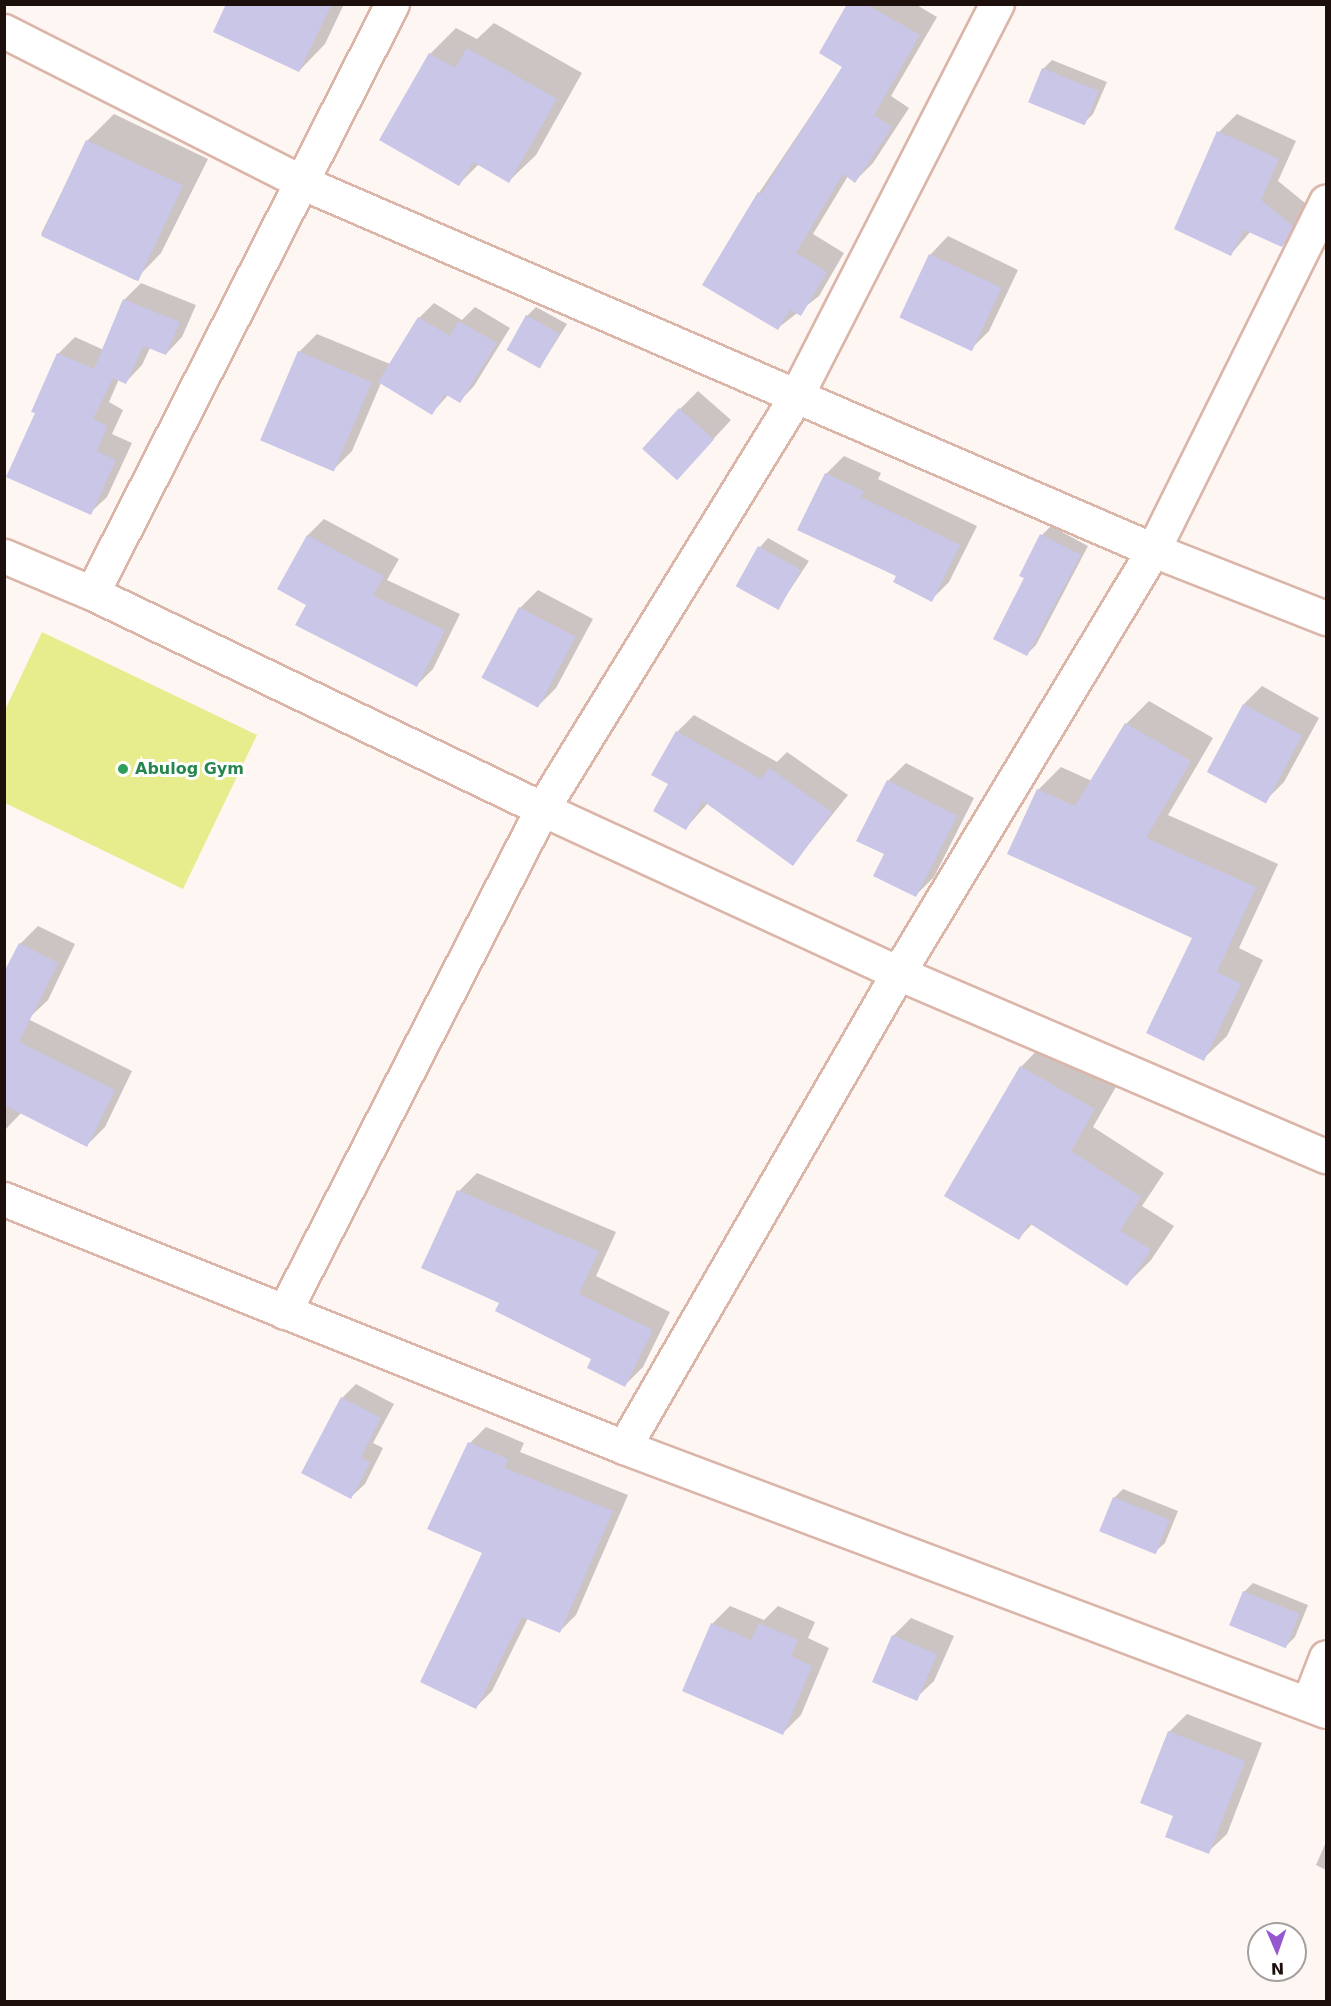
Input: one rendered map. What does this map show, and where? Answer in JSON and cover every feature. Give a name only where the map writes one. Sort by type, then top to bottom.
[{"type":"street","points":[[92,593],[392,4]]},
{"type":"street","points":[[284,1312],[542,809],[796,396],[997,4]]},
{"type":"street","points":[[4,31],[301,182],[1153,550],[1326,618]]},
{"type":"street","points":[[624,1447],[898,972],[1153,550],[1326,202]]},
{"type":"street","points":[[4,556],[92,593],[542,809],[898,972],[1326,1156]]},
{"type":"street","points":[[4,1198],[624,1447],[1317,1707],[1326,1657]]},
{"type":"green space","name":"Abulog Gym","points":[[42,632],[257,735],[183,889],[5,803],[5,710]]},
{"type":"building","points":[[226,4],[332,4],[299,72],[213,32]]},
{"type":"building","points":[[847,4],[866,4],[920,35],[874,115],[892,127],[855,183],[843,174],[796,253],[827,272],[801,316],[790,310],[778,330],[702,285],[758,192],[761,194],[842,67],[819,53]]},
{"type":"building","points":[[467,48],[557,99],[509,183],[473,162],[459,186],[379,140],[429,53],[455,68]]},
{"type":"building","points":[[1042,68],[1099,91],[1085,125],[1028,102]]},
{"type":"building","points":[[1217,131],[1279,159],[1261,200],[1293,226],[1282,247],[1244,230],[1231,256],[1174,229]]},
{"type":"building","points":[[86,140],[183,185],[138,281],[41,236]]},
{"type":"building","points":[[929,254],[1002,288],[972,351],[899,317]]},
{"type":"building","points":[[123,299],[180,322],[166,355],[143,346],[126,384],[113,378],[93,419],[107,426],[97,451],[116,460],[91,515],[6,477],[35,413],[31,412],[57,353],[94,369]]},
{"type":"building","points":[[526,315],[559,333],[540,368],[507,350]]},
{"type":"building","points":[[418,317],[450,336],[459,321],[497,343],[460,403],[445,394],[432,415],[378,382]]},
{"type":"building","points":[[298,351],[372,382],[334,472],[260,440]]},
{"type":"building","points":[[679,408],[714,439],[677,480],[642,449]]},
{"type":"building","points":[[825,473],[864,491],[861,497],[960,545],[932,602],[893,582],[896,576],[797,530]]},
{"type":"building","points":[[1040,534],[1081,555],[1027,656],[993,639],[1024,578],[1019,576]]},
{"type":"building","points":[[307,535],[384,576],[373,596],[445,630],[417,687],[295,625],[306,605],[277,589]]},
{"type":"building","points":[[758,546],[801,570],[779,610],[736,586]]},
{"type":"building","points":[[519,607],[576,637],[538,708],[481,678]]},
{"type":"building","points":[[1243,704],[1302,735],[1266,803],[1207,772]]},
{"type":"building","points":[[1125,723],[1191,761],[1146,838],[1256,887],[1217,972],[1241,984],[1204,1061],[1146,1033],[1192,938],[1007,854],[1037,789],[1075,806]]},
{"type":"building","points":[[676,731],[761,779],[769,768],[832,812],[793,866],[703,801],[686,830],[653,811],[668,784],[651,775]]},
{"type":"building","points":[[887,780],[957,816],[916,897],[873,876],[884,854],[856,841]]},
{"type":"building","points":[[19,943],[58,963],[19,1042],[115,1090],[87,1147],[4,1105],[4,972]]},
{"type":"building","points":[[1020,1066],[1095,1109],[1071,1151],[1141,1197],[1120,1230],[1151,1250],[1127,1286],[1029,1223],[1019,1240],[944,1196]]},
{"type":"building","points":[[457,1190],[599,1251],[579,1294],[653,1330],[625,1387],[587,1368],[591,1359],[495,1311],[499,1303],[421,1268]]},
{"type":"building","points":[[341,1397],[381,1418],[361,1457],[370,1463],[351,1499],[301,1473]]},
{"type":"building","points":[[468,1442],[508,1459],[505,1468],[613,1511],[560,1633],[522,1617],[476,1709],[420,1682],[482,1553],[427,1529]]},
{"type":"building","points":[[1113,1497],[1170,1520],[1156,1554],[1099,1531]]},
{"type":"building","points":[[1243,1591],[1300,1614],[1286,1648],[1229,1625]]},
{"type":"building","points":[[711,1623],[751,1640],[759,1623],[798,1640],[791,1656],[812,1666],[783,1735],[682,1691]]},
{"type":"building","points":[[892,1635],[937,1654],[917,1701],[872,1682]]},
{"type":"building","points":[[1168,1731],[1245,1761],[1209,1854],[1165,1837],[1173,1816],[1140,1803]]},
{"type":"place","name":"Abulog Gym","points":[[123,769]]}]
